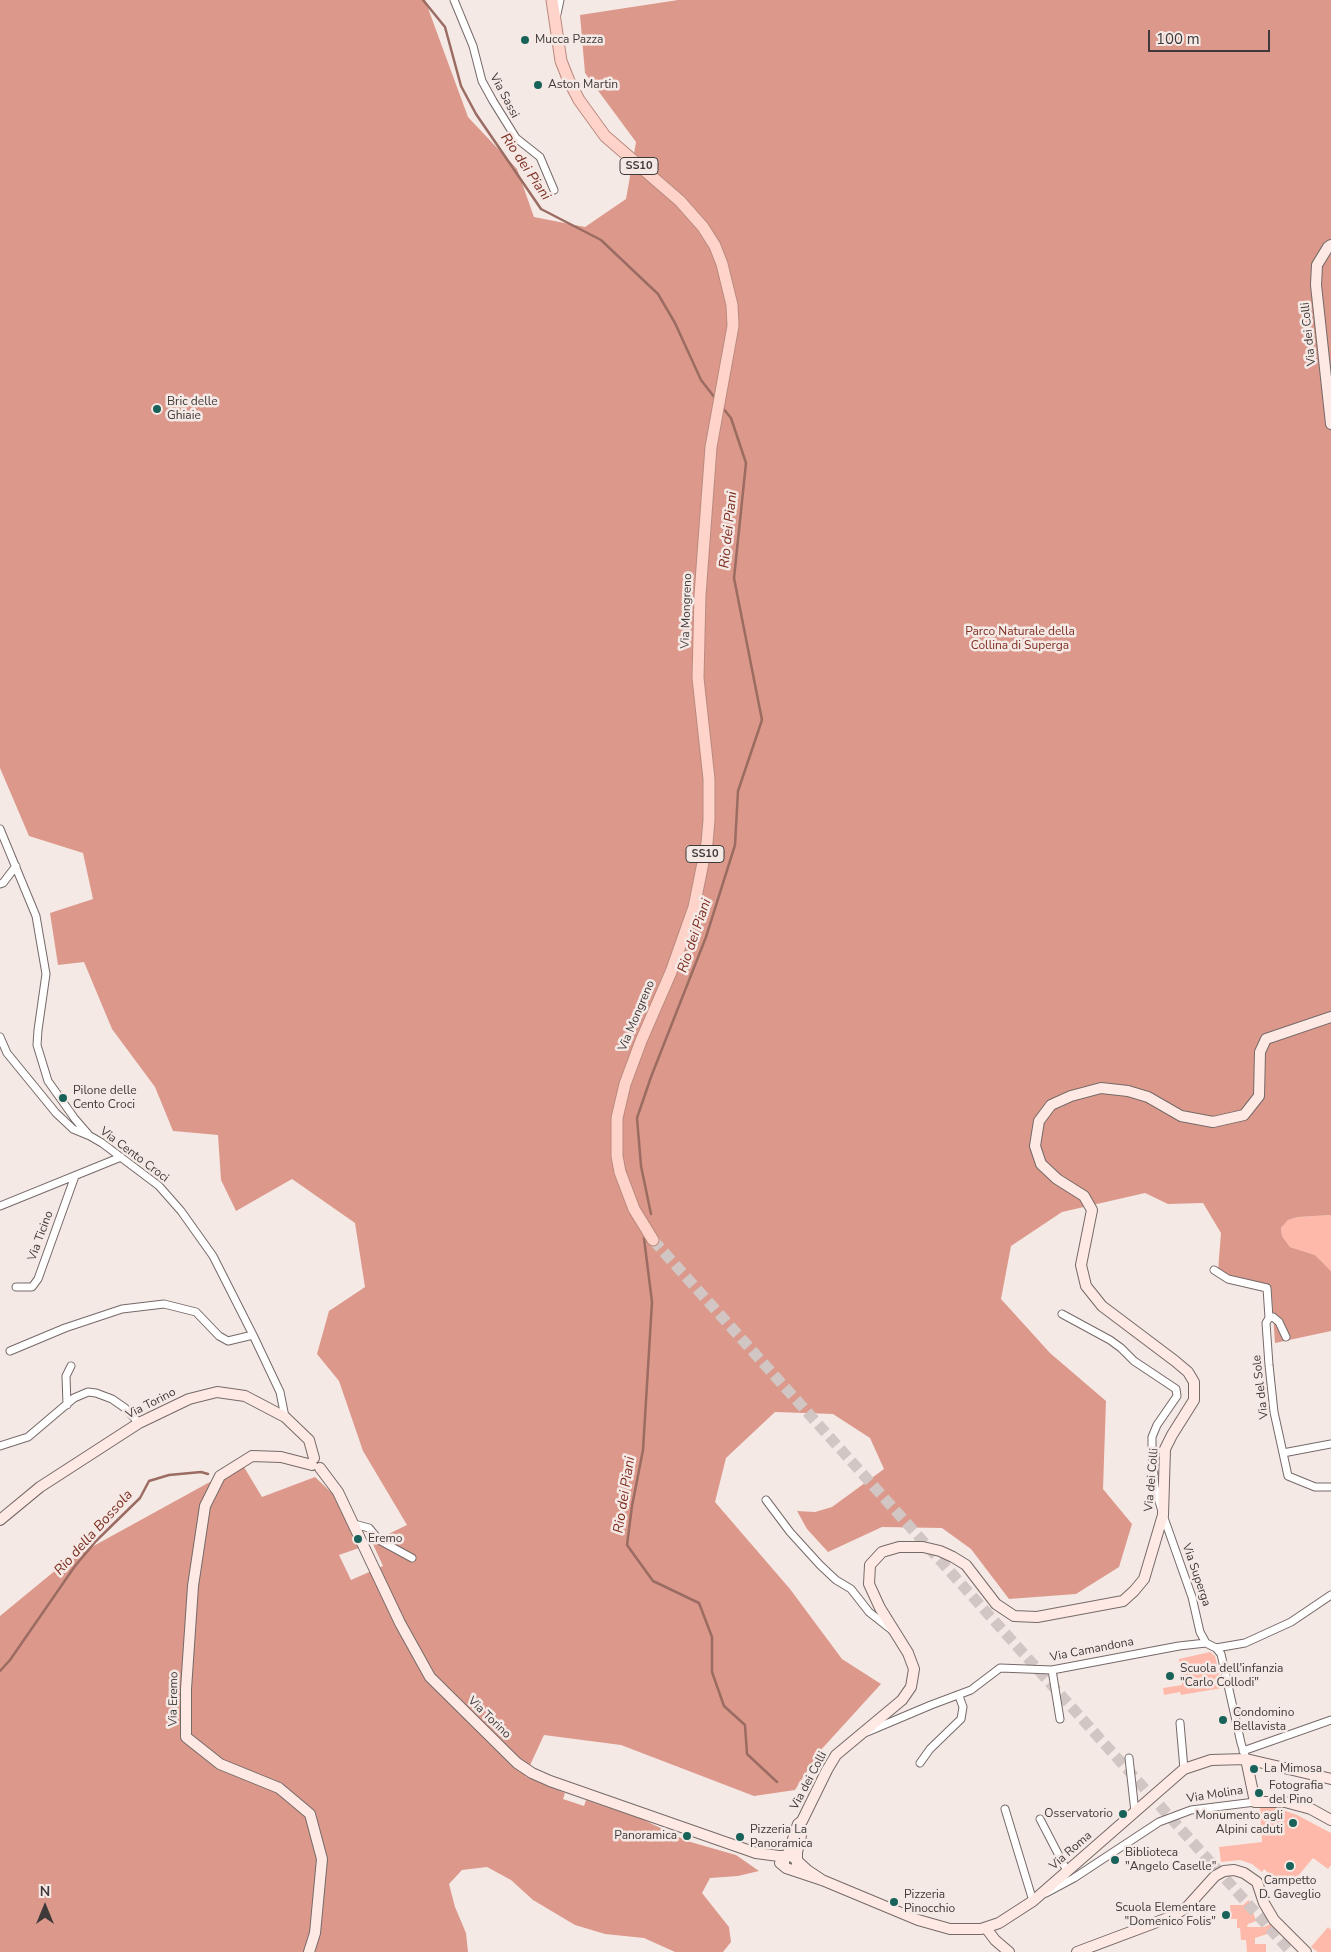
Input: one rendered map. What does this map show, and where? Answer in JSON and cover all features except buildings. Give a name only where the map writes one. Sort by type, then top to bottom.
[{"type":"main road","name":"Via Mongreno","points":[[552,0],[565,72],[579,100],[605,136],[690,209],[715,246],[722,264],[732,304],[733,326],[711,447],[700,595],[698,664],[700,704],[709,786],[710,820],[707,843],[694,906],[671,972],[641,1041],[625,1084],[617,1118],[617,1156],[620,1172],[634,1209],[653,1240]]},
{"type":"street","name":"Via Sassi","points":[[454,0],[473,46],[482,81],[516,138],[540,157],[554,190]]},
{"type":"street","name":"Via Mongreno","points":[[555,25],[560,0]]},
{"type":"street","name":"Via dei Colli","points":[[1331,245],[1317,265],[1316,285],[1331,424]]},
{"type":"street","points":[[0,829],[36,916],[46,974],[37,1045],[48,1081],[75,1119],[90,1136]]},
{"type":"street","points":[[0,884],[3,883],[16,866]]},
{"type":"street","name":"Via dei Colli","points":[[790,1863],[798,1824],[802,1821],[826,1770],[836,1756],[902,1700],[911,1687],[914,1669],[908,1653],[893,1632],[869,1584],[870,1565],[882,1552],[899,1547],[923,1547],[940,1551],[966,1565],[996,1604],[1014,1616],[1037,1617],[1123,1601],[1134,1592],[1144,1579],[1163,1515],[1165,1449],[1194,1400],[1194,1382],[1188,1372],[1175,1361],[1102,1306],[1086,1286],[1081,1265],[1092,1210],[1084,1196],[1057,1180],[1041,1164],[1035,1146],[1039,1121],[1051,1106],[1071,1096],[1101,1088],[1128,1091],[1148,1097],[1181,1116],[1212,1122],[1244,1115],[1259,1096],[1260,1052],[1266,1039],[1331,1017]]},
{"type":"street","name":"Via Cento Croci","points":[[0,1037],[7,1053],[56,1113],[73,1130],[90,1136],[121,1157],[159,1186],[181,1211],[213,1256],[253,1335],[280,1392],[285,1417]]},
{"type":"street","name":"Via Ticino","points":[[0,1206],[121,1157]]},
{"type":"street","name":"Via Ticino","points":[[16,1287],[32,1287],[38,1280],[75,1176]]},
{"type":"street","name":"Via del Sole","points":[[1214,1270],[1228,1279],[1267,1288],[1269,1318],[1266,1323],[1274,1412],[1288,1476],[1315,1487],[1331,1487]]},
{"type":"street","points":[[10,1351],[65,1328],[122,1309],[164,1304],[196,1312],[219,1336],[228,1341],[253,1335]]},
{"type":"street","name":"Via Superga","points":[[1062,1314],[1110,1340],[1134,1361],[1176,1389],[1177,1396],[1157,1425],[1152,1438],[1152,1454],[1156,1486],[1163,1515],[1192,1597],[1200,1632],[1206,1643]]},
{"type":"street","points":[[1269,1318],[1273,1317],[1279,1322],[1286,1336]]},
{"type":"street","points":[[67,1405],[66,1376],[71,1366]]},
{"type":"street","points":[[0,1446],[28,1437],[74,1398],[88,1392],[112,1399],[125,1408],[139,1423]]},
{"type":"street","name":"Via Torino","points":[[0,1520],[40,1486],[139,1423],[188,1399],[217,1392],[245,1396],[285,1417],[309,1440],[315,1464],[338,1492],[400,1622],[430,1677],[517,1763],[532,1774],[550,1781],[756,1853],[761,1858],[790,1863]]},
{"type":"street","points":[[1283,1453],[1331,1444]]},
{"type":"street","name":"Via Eremo","points":[[309,1952],[315,1933],[322,1859],[310,1814],[279,1788],[220,1764],[186,1737],[186,1689],[193,1586],[205,1506],[220,1476],[252,1456],[281,1457],[315,1464]]},
{"type":"street","points":[[766,1500],[790,1532],[820,1565],[836,1580],[851,1589],[869,1612],[893,1632]]},
{"type":"street","points":[[354,1524],[369,1528],[379,1540],[412,1558]]},
{"type":"street","points":[[1216,1648],[1245,1643],[1291,1622],[1331,1595]]},
{"type":"street","points":[[1206,1643],[1216,1648],[1221,1654],[1255,1802]]},
{"type":"street","name":"Via Camandona","points":[[858,1736],[971,1690],[1000,1668],[1052,1670],[1091,1664],[1137,1653],[1206,1643]]},
{"type":"street","points":[[1052,1670],[1060,1718]]},
{"type":"street","points":[[920,1763],[930,1749],[961,1719],[962,1707],[958,1696]]},
{"type":"street","points":[[1245,1755],[1331,1720]]},
{"type":"street","points":[[1180,1724],[1184,1769]]},
{"type":"street","name":"Via Roma","points":[[790,1863],[822,1880],[880,1905],[942,1927],[967,1930],[986,1928],[1005,1919],[1033,1901],[1184,1769],[1211,1760],[1245,1755],[1331,1779]]},
{"type":"street","points":[[1129,1758],[1135,1812]]},
{"type":"street","name":"Via Molina","points":[[1033,1901],[1074,1878],[1159,1822],[1191,1810],[1255,1802],[1285,1802],[1311,1809],[1331,1820]]},
{"type":"street","points":[[1005,1809],[1033,1901]]},
{"type":"street","points":[[1040,1819],[1067,1871]]},
{"type":"street","points":[[1077,1952],[1173,1916],[1187,1907],[1215,1876],[1224,1871],[1234,1870],[1244,1872],[1257,1882],[1264,1903],[1274,1920],[1306,1952]]},
{"type":"street","points":[[986,1928],[995,1940],[1010,1952]]},
{"type":"shaded area","points":[[1331,1215],[1331,1271],[1315,1255],[1290,1247],[1282,1236],[1281,1228],[1288,1220],[1298,1217]]},
{"type":"shaded area","points":[[1210,1652],[1215,1656],[1222,1688],[1181,1695],[1180,1692],[1164,1695],[1163,1688],[1182,1685],[1179,1659]]},
{"type":"shaded area","points":[[1260,1807],[1274,1807],[1297,1815],[1331,1833],[1331,1865],[1328,1869],[1313,1858],[1288,1888],[1279,1882],[1274,1887],[1267,1882],[1272,1876],[1264,1869],[1262,1872],[1252,1864],[1240,1860],[1221,1862],[1219,1847],[1262,1842]]},
{"type":"shaded area","points":[[1249,1900],[1256,1921],[1248,1924],[1247,1927],[1264,1927],[1270,1924],[1276,1931],[1255,1938],[1255,1944],[1266,1944],[1266,1952],[1247,1952],[1246,1940],[1241,1940],[1240,1928],[1237,1928],[1237,1919],[1231,1919],[1230,1905],[1243,1905]]},
{"type":"shaded area","points":[[1328,1927],[1331,1930],[1331,1952],[1318,1952],[1311,1947]]},
{"type":"green space","name":"Parco Naturale della Collina di Superga","points":[[0,0],[425,0],[468,117],[517,169],[534,217],[585,227],[626,199],[636,142],[585,73],[580,15],[678,0],[1331,0],[1331,1215],[1298,1217],[1288,1220],[1281,1228],[1282,1236],[1290,1247],[1315,1255],[1331,1271],[1331,1331],[1275,1343],[1271,1286],[1240,1282],[1218,1271],[1221,1233],[1203,1203],[1168,1204],[1145,1193],[1062,1212],[1011,1246],[1001,1299],[1050,1353],[1106,1401],[1103,1489],[1132,1524],[1119,1567],[1076,1594],[1009,1599],[971,1549],[942,1528],[882,1527],[828,1552],[807,1529],[797,1511],[815,1512],[832,1507],[884,1469],[870,1438],[833,1414],[775,1412],[726,1458],[715,1502],[790,1589],[842,1659],[881,1684],[819,1752],[795,1790],[754,1796],[621,1745],[544,1735],[525,1776],[565,1793],[563,1799],[584,1806],[586,1800],[642,1819],[687,1841],[736,1855],[759,1871],[738,1876],[710,1878],[702,1893],[729,1927],[731,1942],[723,1952],[675,1952],[644,1938],[605,1934],[575,1925],[533,1900],[511,1880],[487,1867],[462,1870],[449,1884],[455,1907],[466,1933],[468,1952],[0,1952],[0,1616],[68,1560],[208,1483],[244,1467],[262,1497],[315,1477],[336,1497],[359,1548],[339,1555],[351,1580],[383,1566],[372,1542],[407,1525],[363,1451],[339,1381],[317,1354],[329,1311],[365,1287],[355,1223],[292,1179],[236,1211],[221,1180],[218,1135],[173,1131],[155,1087],[112,1029],[84,962],[58,965],[50,913],[93,899],[83,853],[29,836],[0,768]]},
{"type":"waterway","name":"Rio dei Piani","points":[[423,0],[445,27],[461,86],[476,114],[541,209],[601,240],[658,294],[675,323],[701,380],[715,398]]},
{"type":"waterway","name":"Rio dei Piani","points":[[651,1214],[641,1166],[637,1118],[651,1077],[706,937],[735,845],[738,791],[762,720],[734,578],[746,463],[731,418],[722,407]]},
{"type":"waterway","name":"Rio dei Piani","points":[[644,1238],[652,1302],[643,1450],[632,1506],[627,1545],[653,1581],[699,1603],[712,1637],[712,1672],[724,1706],[745,1725],[747,1754],[777,1782]]},
{"type":"waterway","name":"Rio della Bossola","points":[[0,1671],[10,1660],[75,1566],[96,1541],[140,1498],[149,1481],[169,1475],[201,1472],[208,1474]]},
{"type":"tunnel","points":[[653,1240],[1291,1952]]},
{"type":"place","name":"Mucca Pazza","points":[[525,40]]},
{"type":"place","name":"Aston Martin","points":[[538,85]]},
{"type":"place","name":"Bric delle Ghiaie","points":[[157,409]]},
{"type":"place","name":"Pilone delle Cento Croci","points":[[63,1098]]},
{"type":"place","name":"Eremo","points":[[358,1539]]},
{"type":"place","name":"Scuola dell'infanzia \"Carlo Collodi\"","points":[[1170,1676]]},
{"type":"place","name":"Condomino Bellavista","points":[[1223,1720]]},
{"type":"place","name":"La Mimosa","points":[[1254,1769]]},
{"type":"place","name":"Fotografia del Pino","points":[[1259,1793]]},
{"type":"place","name":"Osservatorio","points":[[1123,1814]]},
{"type":"place","name":"Monumento agli Alpini caduti","points":[[1293,1823]]},
{"type":"place","name":"Panoramica","points":[[687,1836]]},
{"type":"place","name":"Pizzeria La Panoramica","points":[[740,1837]]},
{"type":"place","name":"Biblioteca \"Angelo Caselle\"","points":[[1115,1860]]},
{"type":"place","name":"Campetto D. Gaveglio","points":[[1290,1866]]},
{"type":"place","name":"Pizzeria Pinocchio","points":[[894,1902]]},
{"type":"place","name":"Scuola Elementare \"Domenico Folis\"","points":[[1226,1915]]}]
